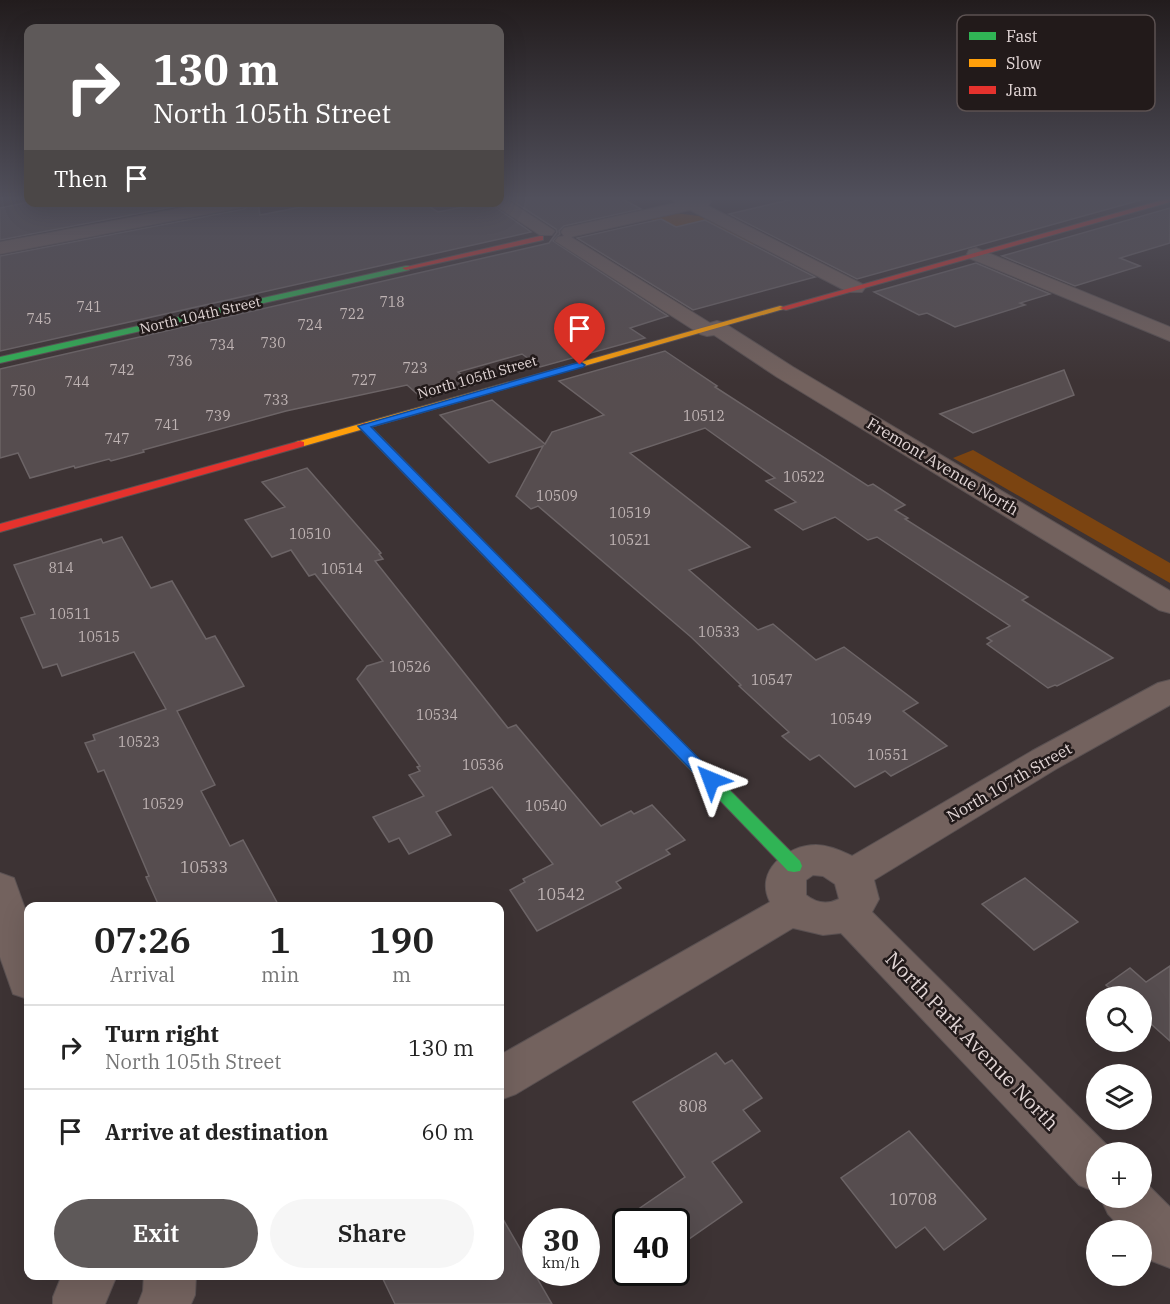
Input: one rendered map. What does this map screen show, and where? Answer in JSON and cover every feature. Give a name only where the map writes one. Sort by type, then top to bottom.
[{"type":"main road","name":"North 104th Street","points":[[0,360],[439,259]]},
{"type":"main road","name":"North 105th Street","points":[[0,528],[959,259]]},
{"type":"main road","points":[[364,426],[794,866]]},
{"type":"street","name":"Fremont Avenue North","points":[[600,259],[664,302],[739,340],[753,352],[1170,604]]},
{"type":"street","points":[[798,259],[855,288]]},
{"type":"street","points":[[988,259],[1170,335]]},
{"type":"street","name":"North 107th Street","points":[[849,895],[1044,760],[1170,692]]},
{"type":"street","points":[[817,860],[839,866],[849,895],[837,919],[824,920],[811,917],[795,908],[784,892],[784,882],[787,873],[794,866],[805,861],[817,860]]},
{"type":"street","points":[[0,890],[24,968]]},
{"type":"street","name":"North Park Avenue North","points":[[849,895],[1086,1157]]},
{"type":"street","points":[[504,1077],[795,908]]},
{"type":"street","points":[[1136,1208],[1170,1243]]},
{"type":"street","points":[[79,1304],[82,1289],[88,1280]]},
{"type":"street","points":[[164,1304],[169,1295],[170,1280]]},
{"type":"shaded area","points":[[973,450],[1170,563],[1170,583],[953,458]]},
{"type":"building","points":[[0,259],[411,259],[0,351]]},
{"type":"building","points":[[480,259],[580,259],[668,316],[630,328],[645,338],[540,367],[522,354],[458,372],[474,385],[423,399],[407,385],[286,411],[111,461],[109,459],[75,468],[74,466],[30,478],[18,453],[0,458],[0,369]]},
{"type":"building","points":[[611,259],[780,259],[815,277],[693,310]]},
{"type":"building","points":[[817,259],[929,259],[857,279]]},
{"type":"building","points":[[1009,259],[1122,259],[1140,266],[1075,286]]},
{"type":"building","points":[[976,263],[1050,294],[1020,303],[1025,305],[955,327],[927,313],[919,315],[874,292]]},
{"type":"building","points":[[665,351],[717,386],[715,387],[868,486],[873,484],[905,505],[895,510],[908,518],[905,519],[1028,597],[1022,600],[1113,658],[1057,686],[1048,688],[987,644],[992,641],[987,638],[1010,626],[877,537],[868,540],[835,517],[803,530],[775,510],[796,502],[766,481],[775,478],[705,428],[630,453],[750,547],[689,570],[758,630],[773,624],[816,660],[844,647],[918,703],[903,711],[947,746],[891,776],[885,771],[855,787],[819,755],[810,760],[782,736],[789,732],[691,637],[538,506],[531,509],[516,496],[543,446],[489,463],[440,415],[492,400],[545,444],[552,432],[604,415],[559,381]]},
{"type":"building","points":[[1064,370],[1074,395],[973,433],[940,414]]},
{"type":"building","points":[[307,468],[381,553],[379,554],[383,559],[375,561],[508,728],[516,725],[601,826],[631,811],[634,814],[652,805],[685,840],[666,850],[670,854],[616,882],[621,888],[537,931],[510,890],[525,882],[523,879],[553,864],[492,787],[436,812],[451,835],[409,854],[399,838],[389,842],[373,817],[424,796],[409,775],[420,771],[417,767],[420,766],[357,679],[367,666],[383,661],[315,574],[309,576],[291,550],[272,557],[245,520],[285,507],[262,482]]},
{"type":"building","points":[[122,537],[151,588],[172,581],[206,639],[215,636],[244,686],[177,711],[215,785],[201,791],[230,846],[243,840],[277,902],[157,902],[146,877],[149,876],[104,770],[98,772],[85,743],[95,740],[93,735],[166,709],[134,652],[62,676],[57,664],[43,668],[21,618],[35,614],[14,565],[101,539],[103,543]]},
{"type":"building","points":[[1025,878],[1078,922],[1034,950],[982,904]]},
{"type":"building","points":[[1170,966],[1170,1041],[1152,1025],[1152,986],[1106,985],[1130,968],[1146,982]]},
{"type":"building","points":[[716,1053],[725,1064],[732,1060],[762,1098],[743,1110],[760,1131],[712,1162],[742,1202],[690,1238],[690,1208],[640,1208],[685,1177],[633,1102]]},
{"type":"building","points":[[909,1131],[986,1219],[944,1250],[925,1227],[896,1248],[841,1178]]},
{"type":"building","points":[[504,1221],[522,1252],[522,1286],[542,1286],[552,1304],[395,1304],[383,1280],[504,1280]]},
{"type":"traffic: fast","points":[[0,360],[406,268]]},
{"type":"traffic: fast","points":[[663,732],[794,866]]},
{"type":"traffic: slow","points":[[300,444],[783,308]]},
{"type":"traffic: jam","points":[[406,268],[447,259]]},
{"type":"traffic: jam","points":[[783,308],[959,259]]},
{"type":"traffic: jam","points":[[364,426],[663,732]]},
{"type":"traffic: jam","points":[[0,528],[300,444]]},
{"type":"route","points":[[580,365],[364,426],[711,780]]}]
